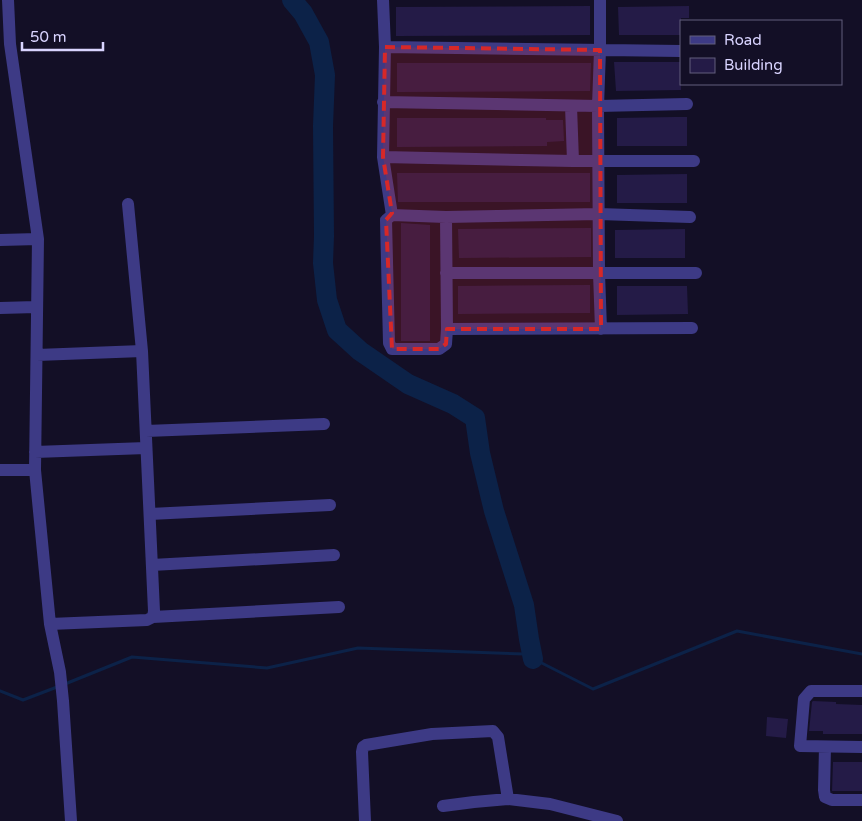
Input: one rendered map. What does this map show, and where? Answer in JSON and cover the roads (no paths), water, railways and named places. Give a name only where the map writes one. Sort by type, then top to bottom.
[{"type":"street","points":[[8,0],[10,44],[38,239],[35,470],[50,624],[60,672],[63,701],[71,821]]},
{"type":"street","points":[[383,0],[383,157],[392,215]]},
{"type":"street","points":[[600,0],[598,106],[601,329]]},
{"type":"street","points":[[384,47],[680,51]]},
{"type":"street","points":[[383,102],[571,106],[687,104]]},
{"type":"street","points":[[571,106],[573,161]]},
{"type":"street","points":[[383,157],[599,162],[694,161]]},
{"type":"street","points":[[128,204],[142,351],[153,617]]},
{"type":"street","points":[[446,217],[448,329],[446,344],[439,349],[392,349],[390,346],[386,220],[392,215],[446,217],[599,214],[690,217]]},
{"type":"street","points":[[0,240],[38,239]]},
{"type":"street","points":[[446,273],[696,273]]},
{"type":"street","points":[[0,308],[36,307]]},
{"type":"street","points":[[448,329],[692,328]]},
{"type":"street","points":[[37,355],[142,351]]},
{"type":"street","points":[[146,431],[324,424]]},
{"type":"street","points":[[35,452],[146,448]]},
{"type":"street","points":[[0,470],[35,470]]},
{"type":"street","points":[[150,514],[330,505]]},
{"type":"street","points":[[152,565],[334,555]]},
{"type":"street","points":[[50,624],[147,620],[153,617],[339,607]]},
{"type":"street","points":[[862,691],[811,691],[804,699],[800,746],[862,747]]},
{"type":"street","points":[[366,821],[362,752],[364,747],[366,745],[432,734],[493,731],[498,736],[508,799]]},
{"type":"street","points":[[825,747],[825,797],[832,800],[862,800]]},
{"type":"street","points":[[442,806],[508,799],[550,804],[617,821]]},
{"type":"waterway","points":[[292,0],[303,13],[319,42],[325,75],[323,263],[327,300],[337,330],[360,351],[408,384],[453,404],[475,418],[480,453],[494,511],[524,605],[533,659]]},
{"type":"waterway","points":[[65,684],[132,657],[267,668],[358,648],[524,654],[593,689],[737,631],[862,654]]},
{"type":"waterway","points":[[0,691],[23,700],[57,687]]}]
